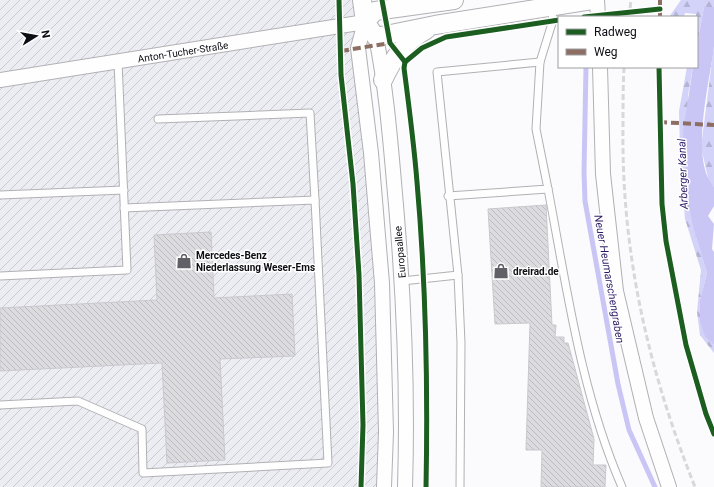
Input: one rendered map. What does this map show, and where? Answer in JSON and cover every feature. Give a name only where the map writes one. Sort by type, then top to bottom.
[{"type":"street","name":"Europaallee","points":[[362,0],[365,22],[358,48],[371,153],[382,283],[386,432],[384,487]]},
{"type":"street","points":[[365,22],[375,12],[454,0]]},
{"type":"street","points":[[376,37],[435,25],[592,0]]},
{"type":"street","points":[[597,0],[598,16]]},
{"type":"street","name":"Europaallee","points":[[365,22],[376,37],[392,150],[406,349],[405,487]]},
{"type":"street","name":"Anton-Tucher-Straße","points":[[0,80],[365,22]]},
{"type":"street","points":[[383,80],[392,62],[410,40],[435,25]]},
{"type":"street","points":[[600,68],[603,174],[616,291],[646,418],[669,487]]},
{"type":"lane","points":[[551,7],[553,20],[540,62],[536,129],[574,328],[601,433],[622,487]]},
{"type":"lane","points":[[0,276],[127,270],[118,62]]},
{"type":"lane","points":[[460,487],[461,343],[458,275],[448,196],[437,72],[540,62]]},
{"type":"lane","points":[[0,405],[78,401],[142,429],[143,473],[328,464],[310,113],[158,119]]},
{"type":"lane","points":[[448,196],[548,189]]},
{"type":"lane","points":[[0,196],[124,190]]},
{"type":"lane","points":[[124,208],[315,200]]},
{"type":"lane","points":[[402,281],[458,275]]},
{"type":"shaded area","points":[[0,0],[355,0],[377,185],[388,487],[0,487]]},
{"type":"shaded area","points":[[704,7],[714,7],[714,47],[703,120],[702,140],[703,159],[707,175],[714,187],[714,206],[708,216],[714,224],[712,249],[714,252],[714,345],[705,337],[700,321],[700,300],[707,273],[694,231],[688,200],[683,132],[693,68],[698,68],[698,40]]},
{"type":"green space","points":[[681,0],[714,0],[714,7],[704,7],[698,40],[698,16],[696,16],[696,14],[685,13],[684,16],[670,16]]},
{"type":"green space","points":[[714,46],[714,187],[709,182],[701,147]]},
{"type":"green space","points":[[687,68],[693,68],[688,95],[694,231],[707,273],[700,300],[705,337],[714,345],[714,353],[700,335],[697,312],[701,270],[685,219],[680,153],[679,111]]},
{"type":"building","points":[[546,205],[552,325],[556,325],[555,337],[564,337],[564,343],[568,343],[594,439],[593,465],[606,465],[605,487],[541,487],[542,450],[526,450],[530,323],[495,324],[488,209]]},
{"type":"building","points":[[211,232],[214,298],[292,294],[295,356],[220,359],[225,460],[167,463],[162,363],[0,371],[0,308],[157,300],[154,235]]},
{"type":"waterway","name":"Neuer Heumarschengraben","points":[[586,68],[584,172],[585,201],[618,384],[629,430],[655,487]]},
{"type":"railway","points":[[629,16],[631,0]]},
{"type":"railway","points":[[624,68],[624,172],[627,218],[633,264],[651,354],[678,443],[695,487]]},
{"type":"marked path","points":[[660,0],[660,16]]},
{"type":"marked path","points":[[341,51],[390,43]]},
{"type":"marked path","points":[[659,122],[714,125]]},
{"type":"cycle path","points":[[339,0],[341,75],[353,184],[359,275],[363,425],[361,487]]},
{"type":"cycle path","points":[[382,0],[390,43],[405,62],[404,68],[416,168],[426,334],[426,487]]},
{"type":"cycle path","points":[[594,16],[660,9]]},
{"type":"cycle path","points":[[405,62],[422,48],[446,37],[558,20]]},
{"type":"cycle path","points":[[659,68],[662,204],[666,241],[686,345],[706,414],[714,434]]},
{"type":"place","name":"Mercedes-Benz Niederlassung Weser-Ems","points":[[184,261]]},
{"type":"place","name":"dreirad.de","points":[[501,271]]},
{"type":"water label","name":"Arberger Kanal","points":[[683,174]]}]
